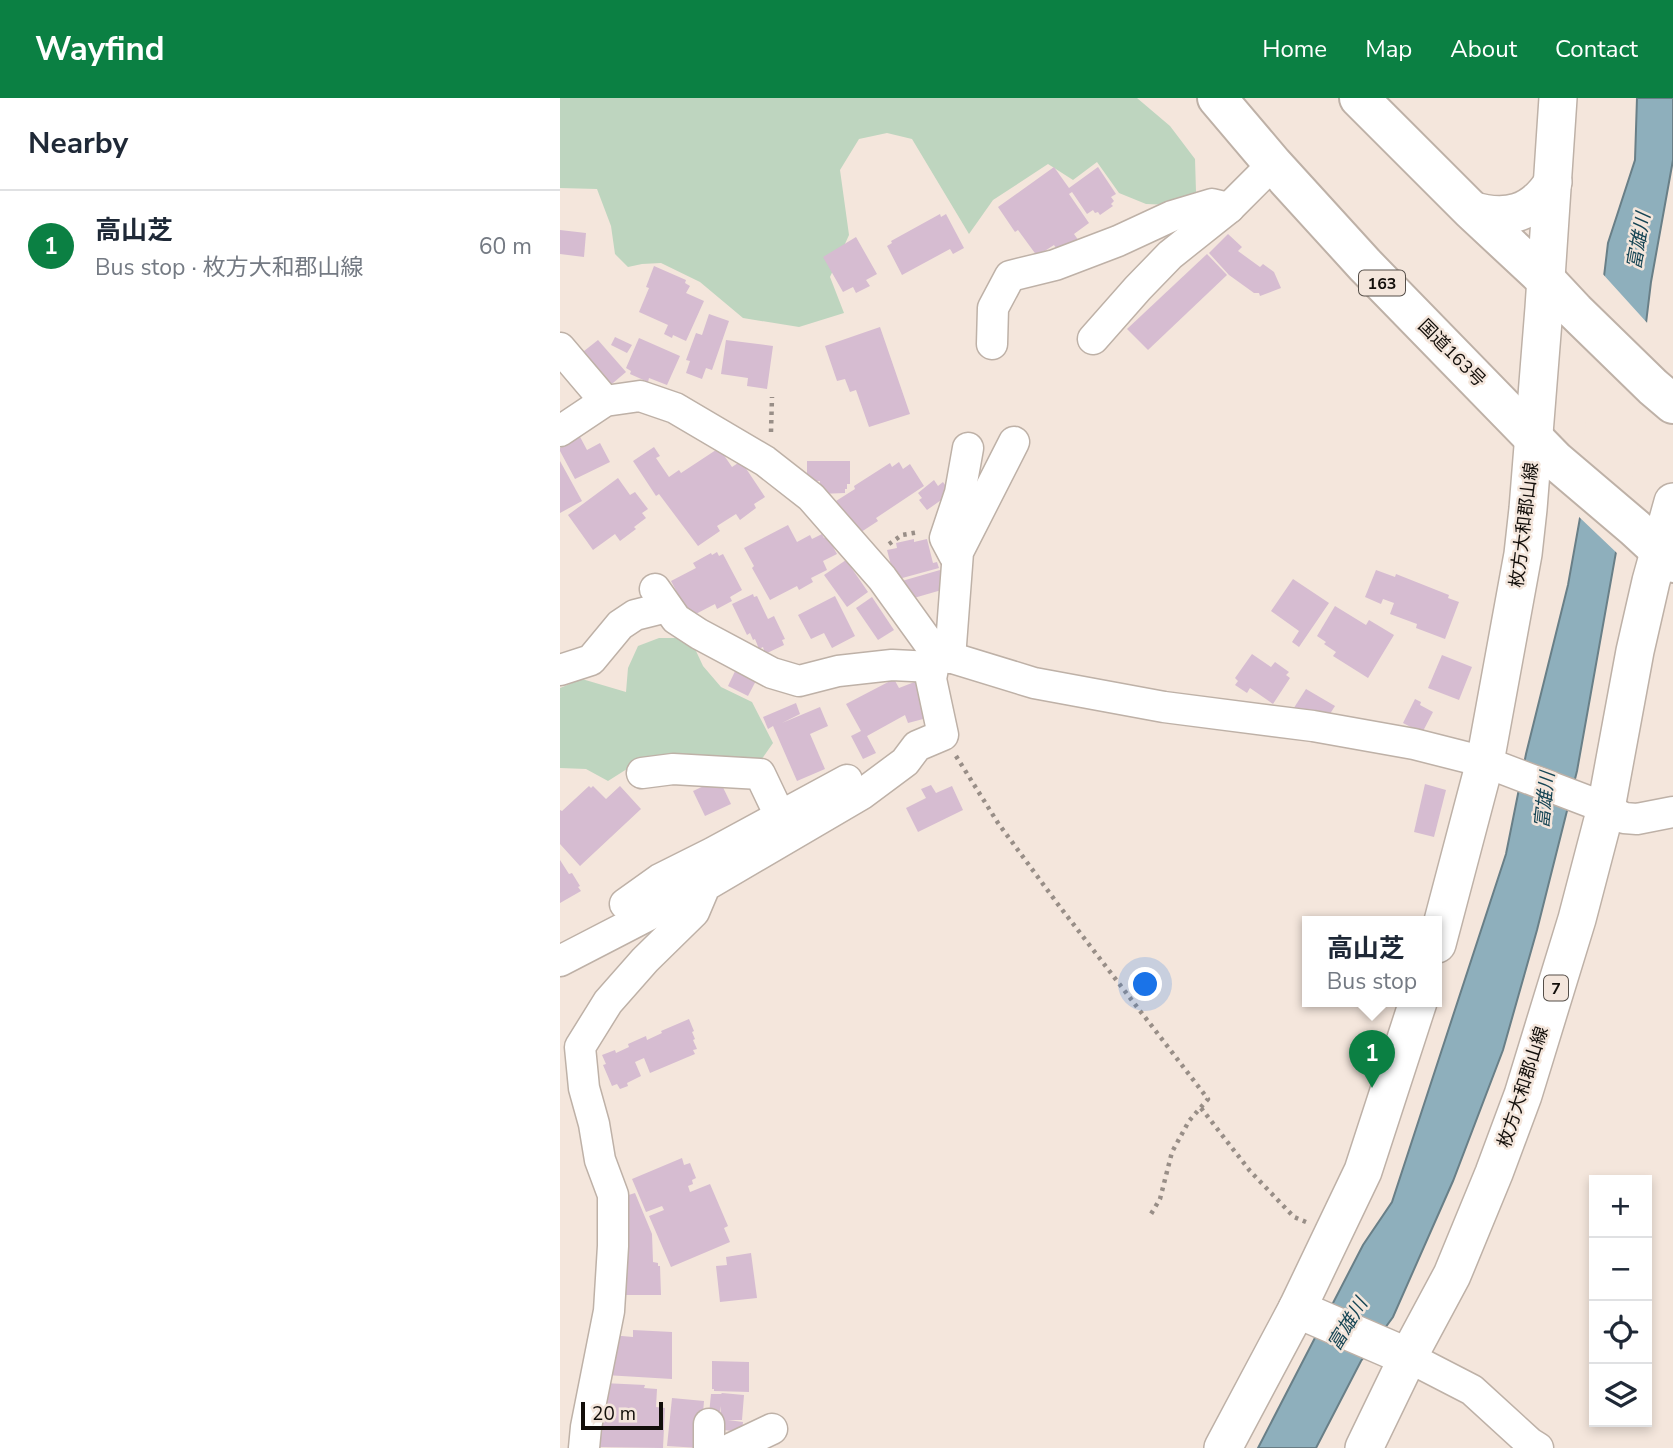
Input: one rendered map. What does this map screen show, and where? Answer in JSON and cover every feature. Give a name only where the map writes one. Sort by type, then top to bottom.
[{"type":"highway","name":"国道163号","points":[[1217,98],[1365,265],[1544,448],[1656,548]]},
{"type":"highway","points":[[1359,98],[1663,396]]},
{"type":"main road","name":"枚方大和郡山線","points":[[1442,930],[1499,767],[1528,509],[1544,448],[1546,280],[1558,98]]},
{"type":"main road","points":[[1471,210],[1496,216],[1517,213],[1542,197],[1553,182]]},
{"type":"main road","name":"枚方大和郡山線","points":[[1364,1448],[1452,1275],[1523,1095],[1577,919],[1606,808],[1656,548],[1673,502]]},
{"type":"main road","points":[[1635,651],[1662,622],[1673,616]]},
{"type":"main road","points":[[1223,1448],[1297,1309],[1363,1171],[1416,1007]]},
{"type":"main road","points":[[1297,1309],[1408,1357]]},
{"type":"street","points":[[1093,339],[1170,255],[1229,208],[1273,164]]},
{"type":"street","points":[[992,344],[993,308],[1010,276],[1055,265],[1118,242],[1172,216],[1212,204],[1229,208]]},
{"type":"street","points":[[560,348],[605,401]]},
{"type":"street","points":[[560,431],[605,401],[640,396],[675,408],[765,461],[811,497],[870,564],[940,660]]},
{"type":"street","points":[[560,961],[705,886],[862,794],[930,741],[931,679],[940,660],[958,552],[1014,442]]},
{"type":"street","points":[[957,561],[945,538],[960,493],[968,448]]},
{"type":"street","points":[[560,670],[591,660],[620,625],[661,598],[676,619],[699,634],[772,673],[799,681],[838,671],[940,660],[1034,683],[1164,707],[1313,726],[1414,744],[1499,767],[1606,808],[1625,818],[1637,819],[1673,812]]},
{"type":"street","points":[[625,904],[660,879],[898,754],[930,741]]},
{"type":"street","points":[[642,773],[673,769],[760,774],[780,816]]},
{"type":"street","points":[[583,1448],[609,1311],[613,1208],[584,1088],[580,1047],[608,1002],[645,960],[694,912],[705,886]]},
{"type":"street","points":[[1408,1357],[1472,1390],[1538,1448]]},
{"type":"street","points":[[732,1448],[772,1429]]},
{"type":"path","points":[[870,564],[886,546],[902,535],[950,523]]},
{"type":"path","points":[[930,741],[998,823],[1208,1099],[1189,1121],[1172,1152],[1160,1199],[1152,1214]]},
{"type":"path","points":[[1201,1108],[1250,1171],[1294,1217],[1333,1235]]},
{"type":"green space","points":[[560,98],[1137,98],[1170,126],[1195,159],[1196,192],[1171,205],[1146,204],[1119,193],[1097,162],[1073,180],[1048,164],[993,200],[969,234],[912,139],[887,133],[859,139],[840,170],[849,235],[830,277],[844,313],[799,327],[743,318],[700,282],[661,263],[628,267],[615,254],[611,226],[597,189],[560,188]]},
{"type":"green space","points":[[659,638],[690,638],[703,666],[721,687],[752,702],[773,743],[759,763],[638,762],[608,781],[586,769],[560,768],[560,688],[582,679],[626,692],[628,668],[638,646]]},
{"type":"water","name":"富雄川","points":[[1637,98],[1673,98],[1673,160],[1651,282],[1634,451],[1577,771],[1537,930],[1503,1050],[1453,1181],[1393,1317],[1361,1361],[1316,1448],[1258,1448],[1363,1245],[1392,1202],[1506,854],[1526,754],[1568,585],[1583,501],[1591,385],[1608,243],[1635,160]]},
{"type":"pier","points":[[1601,272],[1649,325],[1637,451],[1619,555],[1577,515]]},
{"type":"building","points":[[1054,167],[1069,188],[1098,167],[1116,194],[1111,197],[1113,206],[1100,215],[1093,210],[1087,214],[1072,192],[1069,194],[1089,223],[1074,234],[1079,241],[1060,254],[1054,245],[1037,256],[1018,230],[1015,232],[998,207]]},
{"type":"building","points":[[940,214],[941,217],[946,214],[964,248],[953,254],[950,249],[902,275],[887,246],[891,241]]},
{"type":"building","points":[[560,230],[586,233],[584,257],[560,254]]},
{"type":"building","points":[[1228,234],[1242,247],[1238,251],[1260,267],[1263,264],[1274,272],[1281,288],[1260,296],[1229,275],[1209,253]]},
{"type":"building","points":[[856,237],[877,274],[866,280],[870,286],[856,293],[853,287],[843,292],[823,257]]},
{"type":"building","points":[[1207,254],[1227,275],[1148,350],[1127,329]]},
{"type":"building","points":[[654,266],[686,280],[685,283],[690,286],[686,293],[704,301],[686,341],[664,334],[668,325],[639,312]]},
{"type":"building","points":[[709,314],[729,321],[712,370],[706,368],[702,379],[686,373],[690,361],[686,360],[696,333],[702,335]]},
{"type":"building","points":[[880,327],[910,414],[869,427],[856,390],[850,392],[845,379],[837,381],[825,346]]},
{"type":"building","points":[[615,337],[632,345],[627,353],[611,345]]},
{"type":"building","points":[[639,338],[680,356],[667,385],[649,378],[648,382],[630,374],[631,371],[626,368]]},
{"type":"building","points":[[598,340],[626,372],[607,388],[579,355]]},
{"type":"building","points":[[726,340],[773,346],[767,389],[747,386],[748,378],[721,374]]},
{"type":"building","points":[[578,433],[587,450],[600,443],[610,462],[575,479],[560,448]]},
{"type":"building","points":[[654,447],[660,456],[656,458],[669,477],[679,470],[681,473],[719,448],[732,467],[741,461],[765,497],[754,504],[756,508],[740,520],[736,514],[717,526],[720,531],[698,546],[659,494],[656,496],[633,461]]},
{"type":"building","points":[[560,461],[582,501],[560,513]]},
{"type":"building","points":[[807,461],[850,461],[850,484],[847,484],[845,493],[820,494],[820,481],[807,481]]},
{"type":"building","points":[[899,462],[903,469],[910,464],[924,486],[876,518],[878,521],[858,534],[836,501],[890,463],[892,467]]},
{"type":"building","points":[[618,478],[630,495],[635,492],[648,509],[642,513],[646,518],[620,541],[615,534],[593,550],[568,515]]},
{"type":"building","points":[[934,480],[938,486],[943,482],[952,495],[927,510],[919,500],[922,498],[918,493]]},
{"type":"building","points":[[788,525],[797,542],[810,535],[812,539],[822,534],[824,538],[827,536],[837,554],[823,561],[827,570],[811,578],[813,582],[799,590],[797,586],[770,600],[744,548]]},
{"type":"building","points":[[914,539],[914,542],[927,539],[933,563],[937,562],[939,568],[895,580],[887,550],[897,548],[896,543]]},
{"type":"building","points":[[717,552],[719,556],[723,554],[742,590],[730,597],[732,601],[717,609],[715,604],[690,617],[671,581],[696,568],[693,563]]},
{"type":"building","points":[[846,560],[868,592],[847,607],[824,575]]},
{"type":"building","points":[[940,570],[945,589],[907,600],[902,581]]},
{"type":"building","points":[[1376,570],[1395,577],[1396,574],[1449,595],[1448,598],[1459,602],[1445,639],[1390,614],[1394,603],[1383,599],[1381,604],[1365,597]]},
{"type":"building","points":[[1293,579],[1329,603],[1299,647],[1292,642],[1299,631],[1271,611]]},
{"type":"building","points":[[753,594],[754,597],[757,596],[768,619],[774,616],[785,639],[782,640],[784,645],[765,654],[763,647],[759,649],[750,633],[747,635],[732,604]]},
{"type":"building","points":[[835,596],[855,636],[832,648],[824,633],[811,639],[798,615]]},
{"type":"building","points":[[872,597],[894,630],[878,640],[856,608]]},
{"type":"building","points":[[1335,606],[1366,625],[1369,620],[1394,635],[1368,678],[1333,656],[1336,652],[1317,636]]},
{"type":"building","points":[[1252,654],[1271,667],[1275,662],[1289,672],[1286,675],[1290,678],[1273,704],[1250,688],[1247,693],[1235,685],[1238,681],[1235,678]]},
{"type":"building","points":[[1442,655],[1472,667],[1459,700],[1428,688]]},
{"type":"building","points":[[738,665],[759,675],[748,696],[728,686]]},
{"type":"building","points":[[894,679],[899,688],[917,681],[927,718],[908,723],[905,715],[867,736],[876,753],[863,759],[851,736],[861,731],[846,704]]},
{"type":"building","points":[[1306,689],[1335,706],[1326,720],[1290,714]]},
{"type":"building","points":[[1415,699],[1433,712],[1422,733],[1403,723]]},
{"type":"building","points":[[796,703],[800,714],[782,723],[820,707],[828,726],[810,734],[825,769],[797,781],[773,726],[768,729],[763,717]]},
{"type":"building","points":[[719,779],[731,804],[705,816],[693,791]]},
{"type":"building","points":[[1425,784],[1446,790],[1434,837],[1414,832]]},
{"type":"building","points":[[931,785],[936,793],[952,786],[963,810],[918,832],[906,808],[926,798],[921,789]]},
{"type":"building","points":[[589,786],[593,786],[606,799],[620,786],[641,809],[580,866],[560,844],[560,810]]},
{"type":"building","points":[[560,860],[569,874],[572,873],[581,891],[560,903]]},
{"type":"building","points":[[689,1019],[694,1031],[693,1040],[697,1049],[693,1050],[695,1054],[650,1073],[644,1058],[635,1062],[641,1076],[620,1089],[617,1084],[612,1086],[603,1065],[606,1064],[602,1055],[615,1050],[616,1053],[629,1047],[628,1044],[646,1036],[647,1040]]},
{"type":"building","points":[[682,1158],[684,1165],[690,1163],[696,1178],[692,1180],[693,1184],[688,1186],[690,1192],[710,1184],[728,1226],[724,1228],[730,1242],[671,1267],[649,1216],[664,1210],[662,1206],[646,1212],[632,1179]]},
{"type":"building","points":[[635,1193],[652,1234],[653,1262],[660,1266],[661,1295],[620,1295],[619,1198]]},
{"type":"building","points":[[751,1253],[757,1298],[720,1302],[716,1266],[727,1265],[726,1257]]},
{"type":"building","points":[[633,1330],[672,1332],[672,1379],[605,1375],[611,1335],[633,1337]]},
{"type":"building","points":[[712,1361],[749,1362],[749,1392],[714,1391]]},
{"type":"building","points":[[603,1383],[645,1385],[644,1388],[657,1389],[656,1407],[665,1408],[663,1448],[599,1447]]},
{"type":"building","points":[[711,1394],[744,1395],[742,1420],[728,1420],[743,1422],[742,1432],[723,1430],[721,1406],[719,1415],[709,1414]]},
{"type":"building","points":[[672,1398],[704,1401],[700,1448],[667,1446]]},
{"type":"place","name":"高山芝","points":[[1372,1088]]}]
